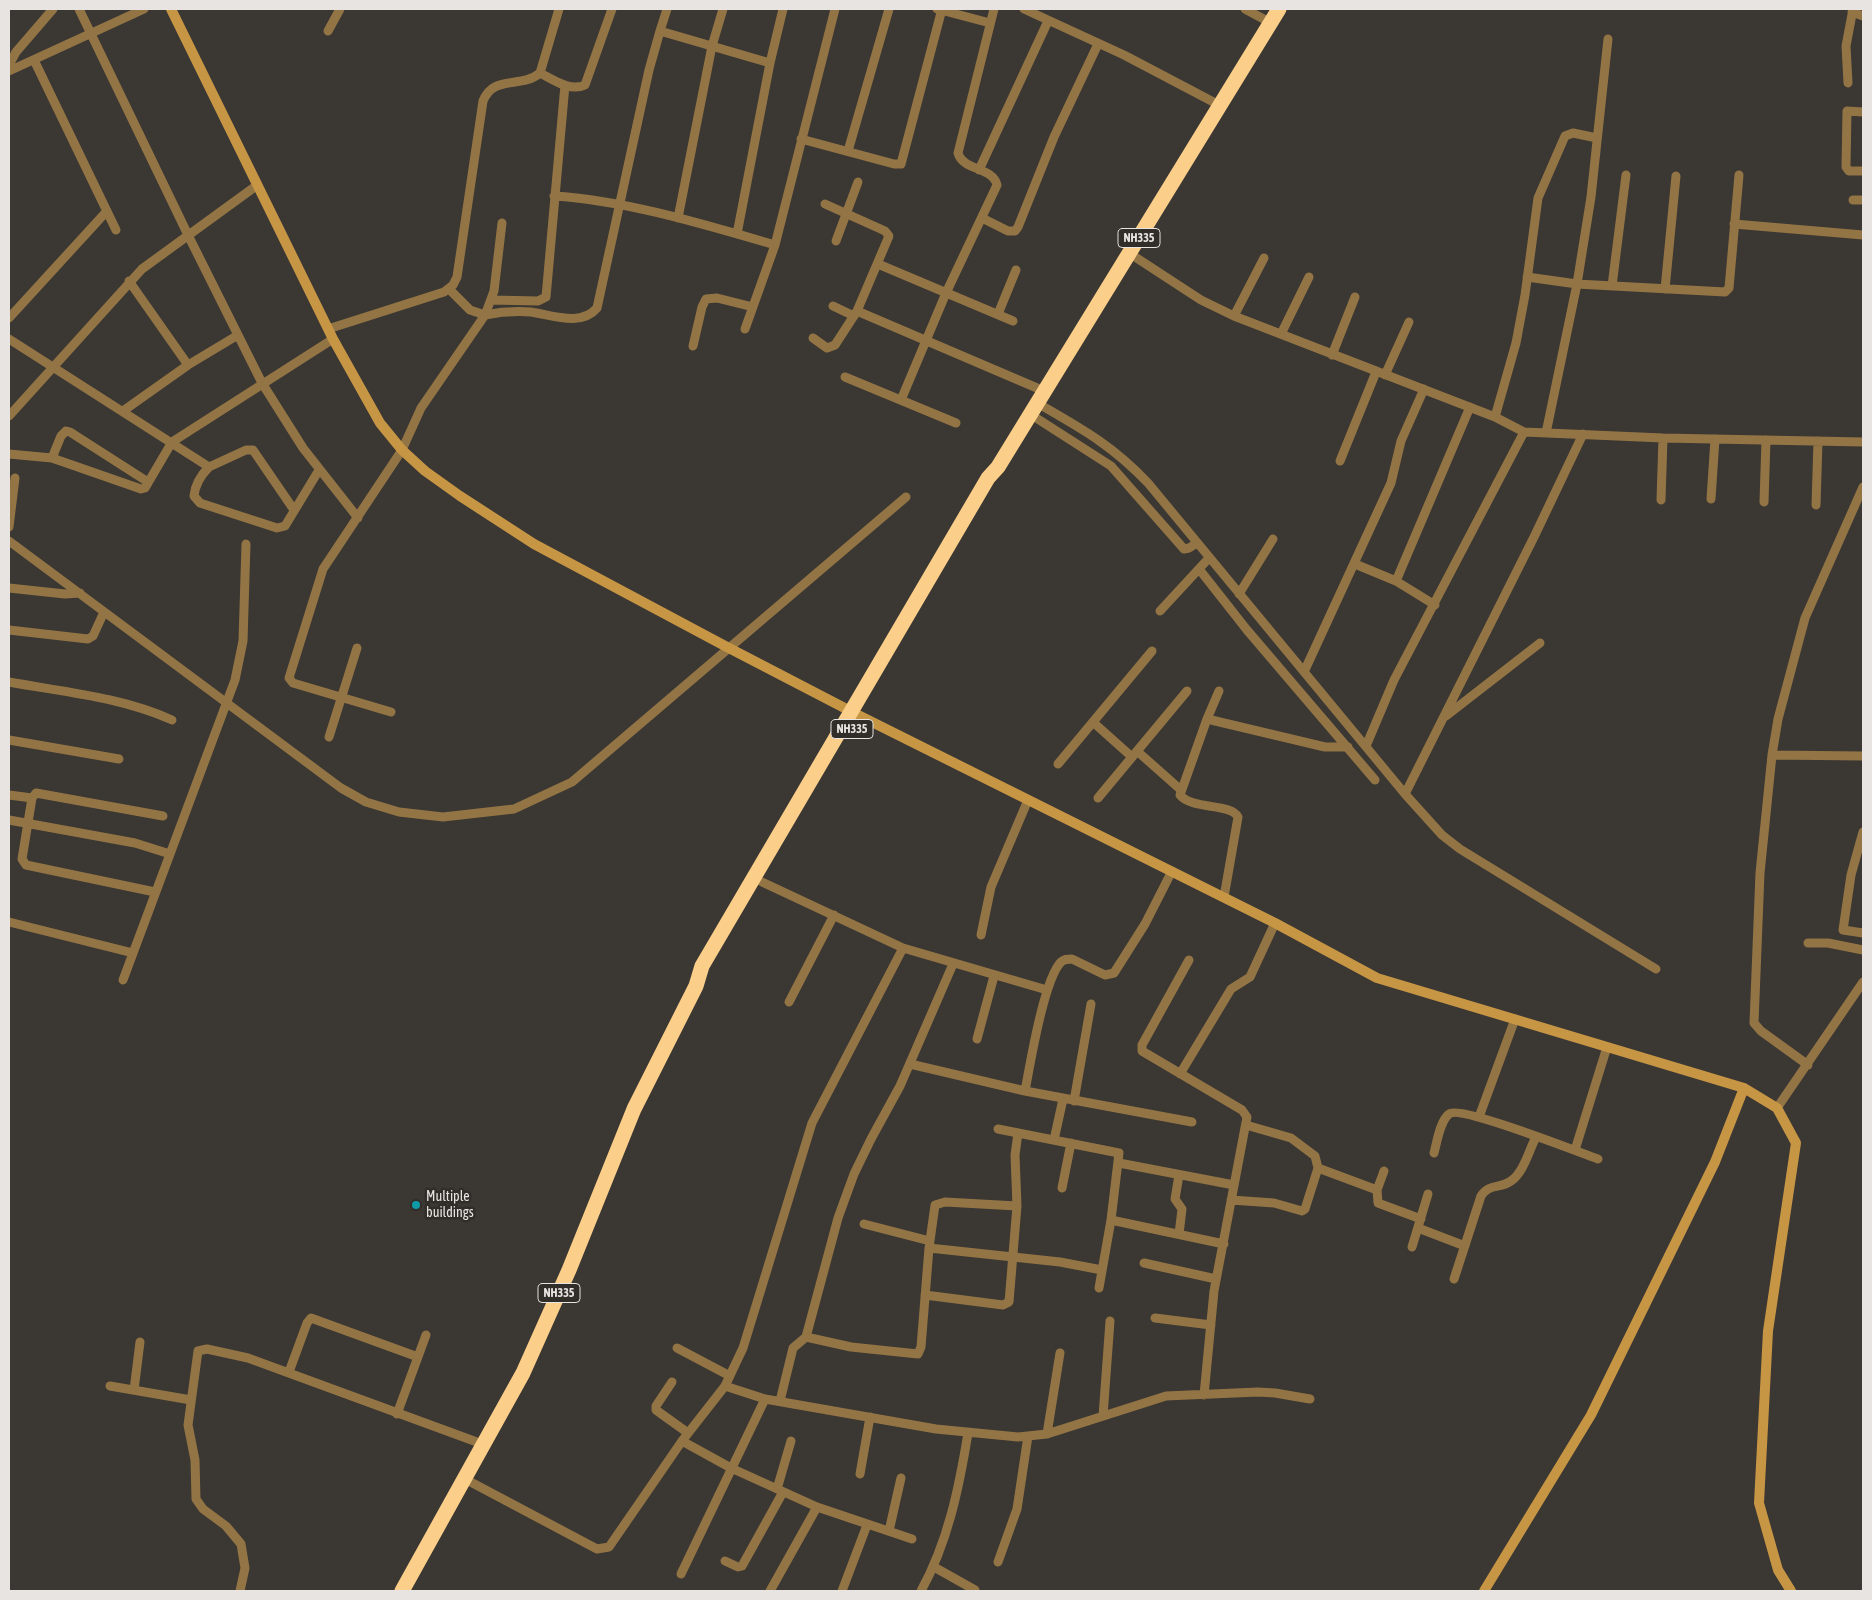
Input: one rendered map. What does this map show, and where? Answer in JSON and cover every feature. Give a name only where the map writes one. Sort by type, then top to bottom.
[{"type":"highway","name":"NH335","points":[[696,986],[705,978],[762,882],[988,478],[998,467],[1279,9]]},
{"type":"highway","name":"NH335","points":[[402,1591],[484,1445],[539,1338],[634,1109],[696,986],[702,966],[856,714]]},
{"type":"street","points":[[9,65],[16,52],[53,9]]},
{"type":"street","points":[[79,9],[262,384],[319,470],[358,518]]},
{"type":"street","points":[[9,71],[144,9]]},
{"type":"street","points":[[171,9],[256,186],[333,339],[380,423],[402,450],[425,471],[460,496],[534,544],[728,647],[856,714],[1275,923],[1377,978],[1744,1088],[1777,1108],[1796,1143],[1768,1331],[1759,1503],[1778,1570],[1791,1591]]},
{"type":"street","points":[[328,30],[340,9]]},
{"type":"street","points":[[328,329],[449,289],[457,277],[485,96],[493,86],[528,80],[540,73],[559,9]]},
{"type":"street","points":[[540,73],[565,85],[576,88],[585,86],[612,9]]},
{"type":"street","points":[[449,289],[470,310],[485,315],[498,312],[530,312],[572,319],[592,315],[597,308],[649,70],[667,9]]},
{"type":"street","points":[[678,218],[712,46],[723,9]]},
{"type":"street","points":[[737,234],[770,63],[783,9]]},
{"type":"street","points":[[745,329],[775,245],[835,9]]},
{"type":"street","points":[[848,151],[889,9]]},
{"type":"street","points":[[801,139],[894,164],[901,164],[940,9],[990,23]]},
{"type":"street","points":[[901,400],[946,293],[996,185],[993,177],[964,162],[958,153],[994,9]]},
{"type":"street","points":[[1024,9],[1221,106]]},
{"type":"street","points":[[1245,9],[1271,23]]},
{"type":"street","points":[[1848,83],[1846,46],[1852,10],[1863,16]]},
{"type":"street","points":[[979,170],[1048,21]]},
{"type":"street","points":[[660,31],[770,63]]},
{"type":"street","points":[[1546,433],[1577,284],[1608,40]]},
{"type":"street","points":[[982,218],[1008,231],[1015,231],[1018,227],[1054,137],[1098,44]]},
{"type":"street","points":[[34,60],[116,230]]},
{"type":"street","points":[[492,300],[538,301],[546,297],[565,85]]},
{"type":"street","points":[[1863,112],[1847,111],[1846,150],[1846,170],[1863,171]]},
{"type":"street","points":[[1495,417],[1516,344],[1538,198],[1565,136],[1573,133],[1597,138]]},
{"type":"street","points":[[1612,286],[1626,174]]},
{"type":"street","points":[[1527,277],[1577,284],[1719,293],[1729,288],[1739,175]]},
{"type":"street","points":[[1665,289],[1676,176]]},
{"type":"street","points":[[836,242],[858,182]]},
{"type":"street","points":[[11,410],[129,281],[154,259],[256,186]]},
{"type":"street","points":[[554,196],[576,197],[678,218],[775,245]]},
{"type":"street","points":[[1853,200],[1863,200]]},
{"type":"street","points":[[813,338],[827,348],[833,348],[855,314],[878,264],[888,233],[825,204]]},
{"type":"street","points":[[9,318],[107,211]]},
{"type":"street","points":[[391,712],[293,683],[289,674],[322,569],[402,450],[421,408],[485,315],[492,300],[502,223]]},
{"type":"street","points":[[1734,224],[1863,235]]},
{"type":"street","points":[[1129,253],[1201,300],[1234,316],[1470,407],[1524,432],[1663,438],[1863,442]]},
{"type":"street","points":[[1234,316],[1264,258]]},
{"type":"street","points":[[878,264],[1013,321]]},
{"type":"street","points":[[998,314],[1016,270]]},
{"type":"street","points":[[1281,334],[1309,277]]},
{"type":"street","points":[[129,281],[188,365]]},
{"type":"street","points":[[1332,355],[1355,297]]},
{"type":"street","points":[[693,346],[702,307],[706,300],[717,298],[753,307]]},
{"type":"street","points":[[833,306],[927,342],[1098,438],[1124,458],[1405,794],[1442,835],[1460,849],[1656,970]]},
{"type":"street","points":[[1340,460],[1380,373],[1409,322]]},
{"type":"street","points":[[122,411],[188,365],[238,335]]},
{"type":"street","points":[[9,339],[209,467]]},
{"type":"street","points":[[9,454],[52,458],[138,489],[145,488],[172,442],[333,339]]},
{"type":"street","points":[[846,376],[956,423]]},
{"type":"street","points":[[1304,672],[1391,483],[1401,441],[1424,390]]},
{"type":"street","points":[[1037,403],[1111,466],[1184,548],[1189,548],[1196,543]]},
{"type":"street","points":[[1396,581],[1470,407]]},
{"type":"street","points":[[52,458],[61,436],[66,431],[70,432],[148,482]]},
{"type":"street","points":[[1366,746],[1394,680],[1436,605],[1524,432]]},
{"type":"street","points":[[1405,794],[1583,434]]},
{"type":"street","points":[[1661,500],[1663,438]]},
{"type":"street","points":[[1711,499],[1715,439]]},
{"type":"street","points":[[1764,502],[1766,440]]},
{"type":"street","points":[[1816,505],[1818,441]]},
{"type":"street","points":[[294,510],[253,450],[246,450],[209,467],[203,474],[194,492],[194,496],[200,502],[277,528],[285,526],[319,470]]},
{"type":"street","points":[[9,528],[15,478]]},
{"type":"street","points":[[1808,1066],[1754,1023],[1760,873],[1772,755],[1778,719],[1805,618],[1863,486]]},
{"type":"street","points":[[9,541],[341,788],[366,802],[399,812],[443,817],[514,809],[572,782],[906,497]]},
{"type":"street","points":[[1239,594],[1273,539]]},
{"type":"street","points":[[123,980],[237,670],[243,641],[246,544]]},
{"type":"street","points":[[1160,611],[1209,558]]},
{"type":"street","points":[[1355,564],[1396,581],[1436,605]]},
{"type":"street","points":[[1199,569],[1241,624],[1375,780]]},
{"type":"street","points":[[9,588],[65,594],[80,593]]},
{"type":"street","points":[[9,630],[88,639],[93,636],[104,612]]},
{"type":"street","points":[[1444,718],[1540,643]]},
{"type":"street","points":[[329,737],[357,648]]},
{"type":"street","points":[[1058,764],[1094,724],[1152,651]]},
{"type":"street","points":[[9,682],[117,701],[150,710],[172,720]]},
{"type":"street","points":[[1098,798],[1187,690]]},
{"type":"street","points":[[1219,691],[1180,790],[1180,795],[1188,801],[1232,812],[1238,817],[1224,897]]},
{"type":"street","points":[[1207,719],[1325,747],[1348,748]]},
{"type":"street","points":[[1094,724],[1180,790]]},
{"type":"street","points":[[9,740],[119,759]]},
{"type":"street","points":[[1772,755],[1863,756]]},
{"type":"street","points":[[155,892],[23,864],[28,822],[34,794],[39,793],[163,816]]},
{"type":"street","points":[[9,795],[32,798]]},
{"type":"street","points":[[981,936],[992,887],[1028,800]]},
{"type":"street","points":[[9,820],[135,843],[170,854]]},
{"type":"street","points":[[1863,832],[1851,875],[1843,927],[1844,931],[1863,933]]},
{"type":"street","points":[[1024,1092],[1047,990],[1059,964],[1066,959],[1106,975],[1114,974],[1146,924],[1172,871]]},
{"type":"street","points":[[762,882],[903,948],[1047,990]]},
{"type":"street","points":[[789,1002],[834,915]]},
{"type":"street","points":[[9,922],[133,953]]},
{"type":"street","points":[[1180,1074],[1231,989],[1250,977],[1275,923]]},
{"type":"street","points":[[1808,943],[1828,943],[1863,950]]},
{"type":"street","points":[[465,1479],[597,1549],[609,1547],[682,1441],[725,1386],[730,1376],[743,1348],[812,1123],[903,948]]},
{"type":"street","points":[[1190,960],[1142,1044],[1142,1051],[1242,1110],[1247,1118],[1237,1161],[1224,1244],[1216,1279],[1204,1395]]},
{"type":"street","points":[[780,1401],[793,1348],[806,1337],[838,1218],[854,1174],[910,1064],[953,964]]},
{"type":"street","points":[[977,1039],[994,976]]},
{"type":"street","points":[[1777,1108],[1808,1066],[1863,982]]},
{"type":"street","points":[[1074,1101],[1091,1004]]},
{"type":"street","points":[[1480,1117],[1515,1019]]},
{"type":"street","points":[[1574,1150],[1607,1047]]},
{"type":"street","points":[[910,1064],[1024,1092],[1192,1122]]},
{"type":"street","points":[[1484,1591],[1591,1415],[1715,1162],[1744,1088]]},
{"type":"street","points":[[1054,1140],[1063,1099]]},
{"type":"street","points":[[1434,1153],[1445,1119],[1449,1114],[1456,1111],[1480,1117],[1598,1159]]},
{"type":"street","points":[[1231,1200],[1274,1203],[1302,1211],[1308,1206],[1318,1168],[1315,1156],[1299,1142],[1246,1126]]},
{"type":"street","points":[[998,1129],[1119,1153],[1111,1220],[1098,1288]]},
{"type":"street","points":[[925,1295],[1006,1304],[1009,1302],[1017,1206],[1015,1154],[1018,1133]]},
{"type":"street","points":[[1454,1279],[1485,1190],[1490,1186],[1512,1181],[1518,1173],[1536,1136]]},
{"type":"street","points":[[1062,1188],[1071,1143]]},
{"type":"street","points":[[1119,1164],[1234,1185]]},
{"type":"street","points":[[1318,1168],[1377,1190]]},
{"type":"street","points":[[1384,1171],[1377,1190],[1378,1202],[1465,1246]]},
{"type":"street","points":[[1179,1175],[1175,1199],[1182,1209],[1179,1234]]},
{"type":"street","points":[[1412,1247],[1428,1194]]},
{"type":"street","points":[[806,1337],[851,1347],[918,1354],[922,1347],[925,1295],[934,1209],[939,1202],[1017,1206]]},
{"type":"street","points":[[1111,1220],[1224,1244]]},
{"type":"street","points":[[864,1224],[930,1244],[1102,1270]]},
{"type":"street","points":[[1144,1263],[1216,1279]]},
{"type":"street","points":[[289,1372],[306,1323],[311,1318],[418,1357]]},
{"type":"street","points":[[1155,1318],[1210,1325]]},
{"type":"street","points":[[1103,1416],[1110,1321]]},
{"type":"street","points":[[397,1414],[426,1335]]},
{"type":"street","points":[[134,1390],[140,1342]]},
{"type":"street","points":[[677,1348],[730,1376]]},
{"type":"street","points":[[240,1591],[245,1568],[241,1544],[226,1526],[203,1510],[196,1499],[195,1460],[188,1425],[196,1356],[202,1349],[248,1358],[484,1445]]},
{"type":"street","points":[[1047,1434],[1060,1353]]},
{"type":"street","points":[[672,1382],[656,1406],[656,1410],[688,1433]]},
{"type":"street","points":[[110,1386],[191,1400]]},
{"type":"street","points":[[725,1386],[765,1399],[870,1417],[968,1433],[1028,1436],[1047,1434],[1166,1396],[1275,1393],[1310,1399]]},
{"type":"street","points":[[681,1574],[765,1399]]},
{"type":"street","points":[[860,1474],[870,1417]]},
{"type":"street","points":[[921,1591],[934,1567],[957,1493],[968,1433]]},
{"type":"street","points":[[998,1562],[1016,1509],[1028,1436]]},
{"type":"street","points":[[682,1441],[731,1468],[817,1507],[912,1540]]},
{"type":"street","points":[[725,1561],[738,1567],[742,1566],[780,1491],[791,1441]]},
{"type":"street","points":[[888,1531],[901,1478]]},
{"type":"street","points":[[770,1591],[817,1507]]},
{"type":"street","points":[[842,1591],[868,1525]]},
{"type":"street","points":[[934,1567],[975,1590]]},
{"type":"place","name":"Multiple buildings","points":[[416,1205]]}]
